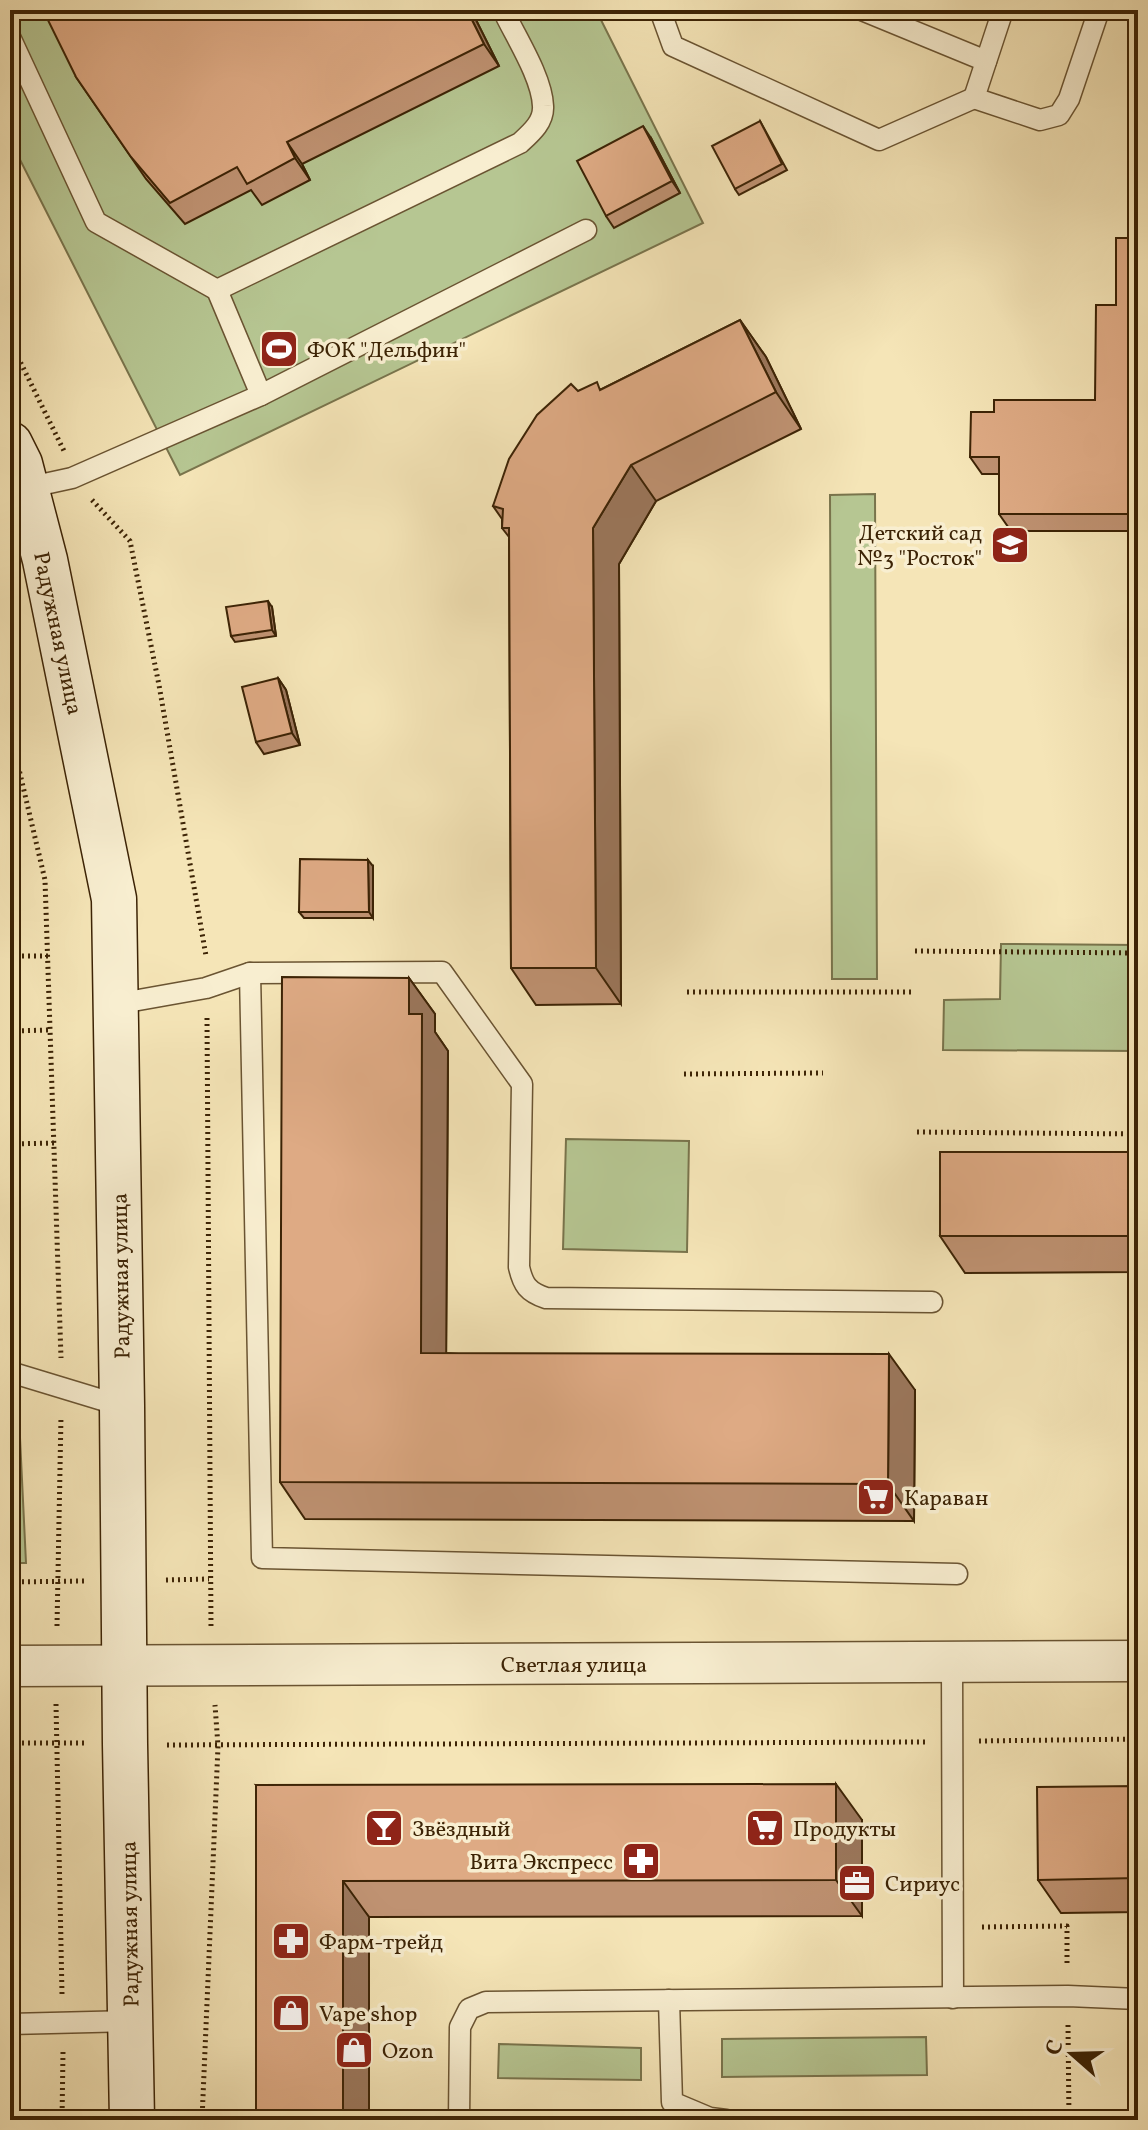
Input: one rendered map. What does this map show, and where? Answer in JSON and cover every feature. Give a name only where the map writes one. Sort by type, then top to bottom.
[{"type":"main road","name":"Радужная улица","points":[[10,444],[20,464],[45,560],[114,899],[132,2120]]},
{"type":"street","name":"Светлая улица","points":[[10,1666],[1138,1661]]},
{"type":"lane","points":[[217,290],[520,143],[537,128],[544,108],[536,81],[503,10]]},
{"type":"lane","points":[[660,10],[673,46],[879,140],[974,98],[1040,120],[1059,115],[1069,99],[1099,10]]},
{"type":"lane","points":[[862,10],[986,61]]},
{"type":"lane","points":[[974,98],[1003,10]]},
{"type":"lane","points":[[10,37],[96,222],[217,290],[261,395]]},
{"type":"lane","points":[[26,488],[72,478],[261,395],[586,230]]},
{"type":"lane","points":[[116,1004],[206,988],[250,973],[442,972],[522,1084],[519,1267],[522,1283],[532,1293],[546,1298],[932,1302]]},
{"type":"lane","points":[[250,973],[262,1558],[957,1574]]},
{"type":"lane","points":[[10,1372],[122,1406]]},
{"type":"lane","points":[[952,1662],[953,1998]]},
{"type":"lane","points":[[459,2120],[460,2027],[469,2009],[486,2002],[1068,1996],[1138,1999]]},
{"type":"lane","points":[[669,2000],[672,2102],[710,2118],[726,2120]]},
{"type":"lane","points":[[10,2024],[132,2021]]},
{"type":"path","points":[[10,341],[60,440],[72,478],[130,541],[206,945],[209,1579],[218,1746],[202,2120]]},
{"type":"path","points":[[10,731],[45,880],[48,956],[62,1386],[55,1743],[63,2022],[62,2120]]},
{"type":"path","points":[[915,951],[1138,953]]},
{"type":"path","points":[[10,956],[48,956]]},
{"type":"path","points":[[687,992],[915,992]]},
{"type":"path","points":[[10,1031],[50,1030]]},
{"type":"path","points":[[684,1074],[823,1073]]},
{"type":"path","points":[[917,1132],[1138,1134]]},
{"type":"path","points":[[10,1144],[54,1143]]},
{"type":"path","points":[[10,1743],[218,1746],[1138,1739]]},
{"type":"path","points":[[953,1927],[1067,1926],[1069,2120]]},
{"type":"green space","name":"ФОК \"Дельфин\"","points":[[10,10],[596,10],[703,223],[180,475],[10,140]]},
{"type":"green space","points":[[875,494],[877,979],[832,979],[830,495]]},
{"type":"green space","points":[[1001,944],[1138,945],[1138,1051],[943,1050],[944,1000],[1000,999]]},
{"type":"green space","points":[[566,1139],[689,1141],[687,1252],[563,1249]]},
{"type":"green space","points":[[10,1414],[19,1417],[26,1563],[10,1563]]},
{"type":"green space","points":[[926,2037],[927,2075],[722,2077],[722,2039]]},
{"type":"green space","points":[[499,2044],[641,2048],[641,2080],[498,2078]]},
{"type":"building","points":[[43,10],[467,10],[484,44],[287,142],[295,158],[247,184],[237,167],[170,203],[131,157],[76,77]]},
{"type":"building","points":[[760,121],[782,164],[735,189],[712,146]]},
{"type":"building","points":[[643,126],[672,181],[606,216],[577,161]]},
{"type":"building","points":[[1116,238],[1138,238],[1138,514],[999,514],[999,457],[970,457],[971,412],[994,412],[994,400],[1095,400],[1096,305],[1116,305]]},
{"type":"building","points":[[740,320],[776,392],[631,465],[593,528],[596,968],[511,968],[509,528],[502,528],[503,509],[493,506],[509,459],[537,415],[571,384],[578,391],[597,382],[600,390]]},
{"type":"building","points":[[268,601],[272,630],[231,636],[226,607]]},
{"type":"building","points":[[278,678],[292,733],[256,742],[242,687]]},
{"type":"building","points":[[300,859],[368,860],[369,912],[299,912]]},
{"type":"building","points":[[282,977],[409,978],[409,1014],[422,1014],[421,1353],[889,1354],[888,1484],[280,1482]]},
{"type":"building","points":[[940,1152],[1138,1152],[1138,1236],[940,1236]]},
{"type":"building","points":[[836,1784],[836,1880],[343,1881],[343,2120],[256,2120],[256,1785]]},
{"type":"building","points":[[1138,1786],[1138,1878],[1038,1880],[1037,1787]]},
{"type":"place","name":"ФОК \"Дельфин\"","points":[[279,349]]},
{"type":"place","name":"Детский сад №3 \"Росток\"","points":[[1010,545]]},
{"type":"place","name":"Караван","points":[[876,1497]]},
{"type":"place","name":"Звёздный","points":[[384,1828]]},
{"type":"place","name":"Продукты","points":[[765,1828]]},
{"type":"place","name":"Вита Экспресс","points":[[641,1861]]},
{"type":"place","name":"Сириус","points":[[857,1883]]},
{"type":"place","name":"Фарм-трейд","points":[[291,1941]]},
{"type":"place","name":"Vape shop","points":[[291,2013]]},
{"type":"place","name":"Ozon","points":[[354,2050]]}]
